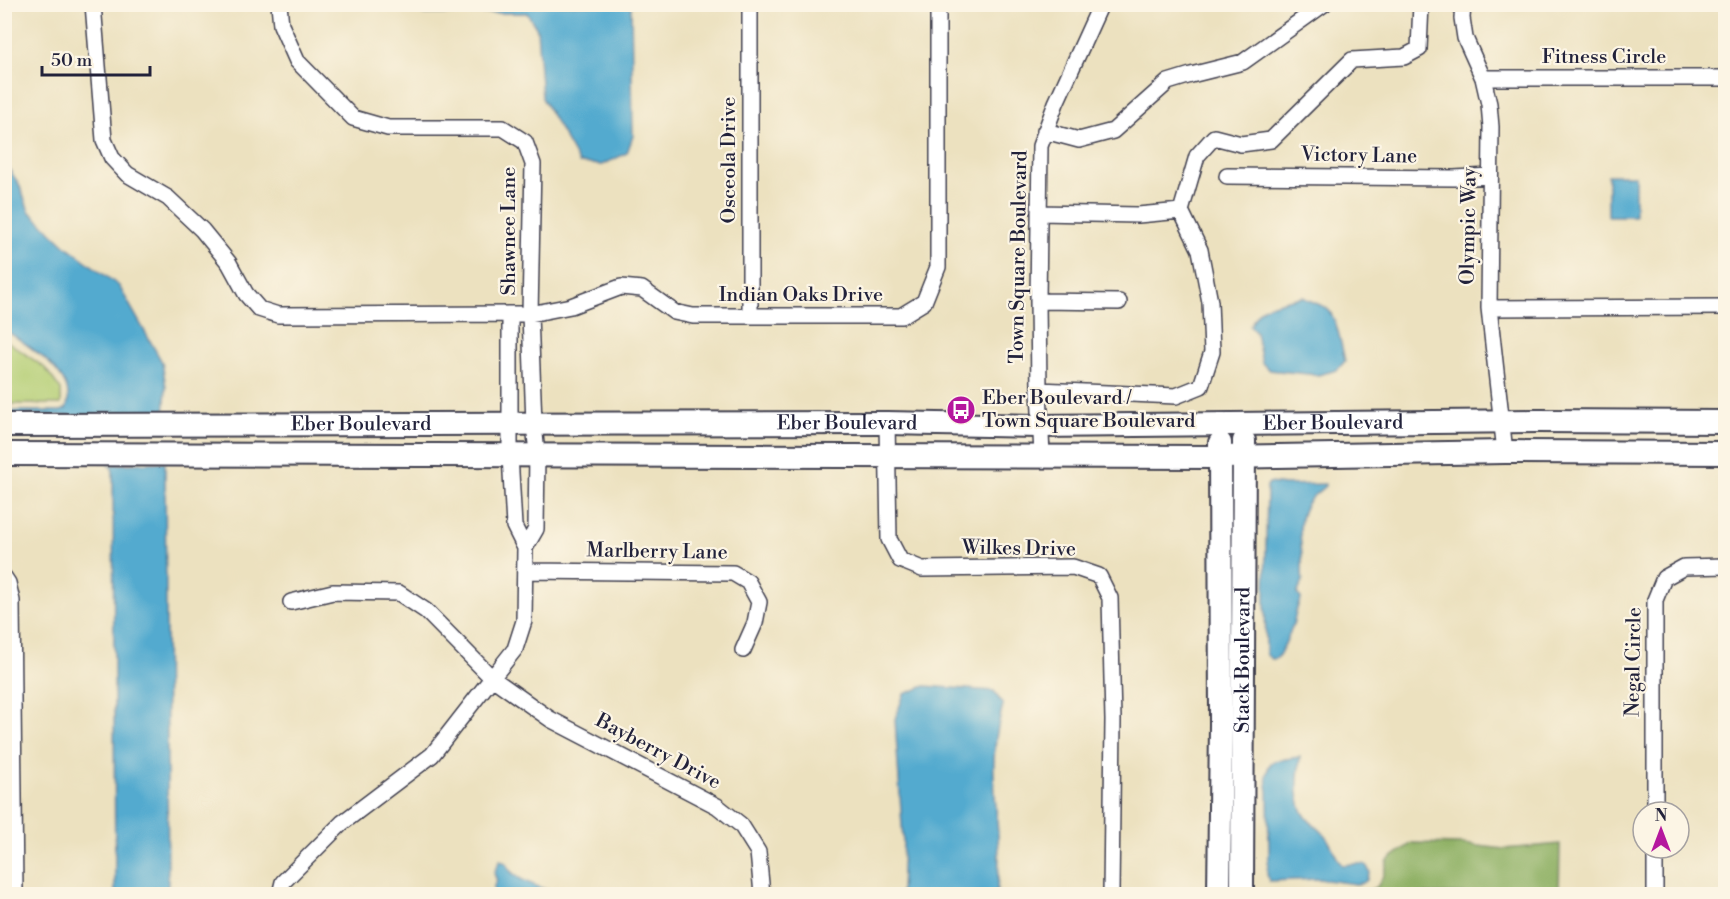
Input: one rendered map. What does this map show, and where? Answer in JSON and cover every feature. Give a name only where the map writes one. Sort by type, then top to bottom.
[{"type":"street","name":"Indian Oaks Drive","points":[[93,4],[104,140],[112,158],[127,174],[168,198],[202,230],[229,263],[246,294],[259,309],[278,315],[531,314],[571,306],[621,287],[642,289],[674,312],[693,316],[901,316],[924,302],[938,267],[938,4]]},
{"type":"street","name":"Shawnee Lane","points":[[279,4],[281,25],[297,61],[353,118],[388,128],[503,128],[525,142],[533,164],[531,314]]},
{"type":"street","name":"Osceola Drive","points":[[750,4],[750,316]]},
{"type":"street","name":"Town Square Boulevard","points":[[1042,456],[1038,301],[1040,146],[1056,103],[1101,4]]},
{"type":"street","name":"Town Square Boulevard","points":[[1046,131],[1079,140],[1113,131],[1168,82],[1243,62],[1324,4]]},
{"type":"street","points":[[1039,390],[1176,396],[1201,386],[1212,352],[1210,302],[1200,249],[1181,211],[1197,156],[1214,137],[1241,144],[1271,140],[1352,60],[1404,57],[1419,49],[1421,4]]},
{"type":"street","name":"Olympic Way","points":[[1463,4],[1462,18],[1465,38],[1483,78],[1489,104],[1491,127],[1489,308],[1505,452]]},
{"type":"street","name":"Fitness Circle","points":[[1483,78],[1725,78]]},
{"type":"street","name":"Victory Lane","points":[[1227,176],[1454,178],[1490,176]]},
{"type":"street","points":[[1039,213],[1138,215],[1181,211]]},
{"type":"street","points":[[1038,301],[1119,302]]},
{"type":"street","points":[[1489,308],[1725,307]]},
{"type":"street","points":[[280,894],[283,882],[342,824],[432,755],[515,649],[524,621],[526,571],[525,548],[514,526],[510,455],[510,314]]},
{"type":"street","points":[[525,548],[536,529],[537,454],[531,314]]},
{"type":"street","points":[[510,357],[532,357]]},
{"type":"street","name":"Eber Boulevard","points":[[4,425],[887,423],[1040,426],[1537,421],[1725,422]]},
{"type":"street","name":"Wilkes Drive","points":[[887,423],[889,539],[900,560],[922,569],[1073,567],[1099,576],[1110,598],[1113,720],[1111,894]]},
{"type":"street","name":"Stack Boulevard","points":[[1219,894],[1221,425]]},
{"type":"street","name":"Stack Boulevard","points":[[1242,894],[1244,425]]},
{"type":"street","name":"Eber Boulevard","points":[[4,454],[1220,457],[1505,452],[1725,453]]},
{"type":"street","name":"Negal Circle","points":[[1655,800],[1655,600],[1664,578],[1684,567],[1725,566]]},
{"type":"street","name":"Marlberry Lane","points":[[526,571],[734,573],[748,582],[759,602],[755,623],[743,650]]},
{"type":"street","points":[[4,577],[8,583],[12,601],[15,894]]},
{"type":"street","name":"Bayberry Drive","points":[[291,602],[333,592],[399,593],[426,611],[492,678],[550,719],[717,806],[741,825],[758,852],[762,894]]},
{"type":"street","points":[[1655,860],[1655,894]]},
{"type":"green space","points":[[4,339],[45,368],[61,390],[61,404],[5,404]]},
{"type":"green space","points":[[1412,843],[1462,844],[1504,849],[1560,844],[1559,894],[1365,894],[1377,887],[1388,860]]},
{"type":"water","points":[[405,5],[631,5],[633,136],[627,153],[602,165],[579,163],[542,98],[537,29],[527,13],[424,14]]},
{"type":"water","points":[[4,162],[19,184],[29,211],[65,245],[119,286],[162,362],[166,387],[164,417],[5,415],[5,411],[61,411],[66,409],[68,397],[59,373],[38,353],[5,330]]},
{"type":"water","points":[[1608,175],[1635,175],[1635,216],[1608,216]]},
{"type":"water","points":[[1303,297],[1329,311],[1338,331],[1345,361],[1337,370],[1318,375],[1269,370],[1262,363],[1256,333],[1250,326],[1259,311],[1267,306]]},
{"type":"water","points":[[165,462],[168,894],[115,894],[113,472],[108,465]]},
{"type":"water","points":[[1269,483],[1325,484],[1304,508],[1300,529],[1303,581],[1297,594],[1301,600],[1284,647],[1277,658],[1271,659],[1266,654],[1265,600],[1267,486]]},
{"type":"water","points":[[925,686],[994,691],[1003,705],[994,757],[999,849],[996,894],[901,894],[903,841],[895,719],[904,694]]},
{"type":"water","points":[[1300,757],[1298,796],[1302,811],[1326,837],[1342,865],[1366,865],[1370,872],[1363,883],[1319,879],[1269,881],[1266,776],[1269,766],[1274,761]]},
{"type":"water","points":[[500,860],[507,864],[509,870],[520,879],[556,894],[493,894],[497,881],[494,873]]},
{"type":"place","name":"Eber Boulevard / Town Square Boulevard","points":[[961,410]]}]
